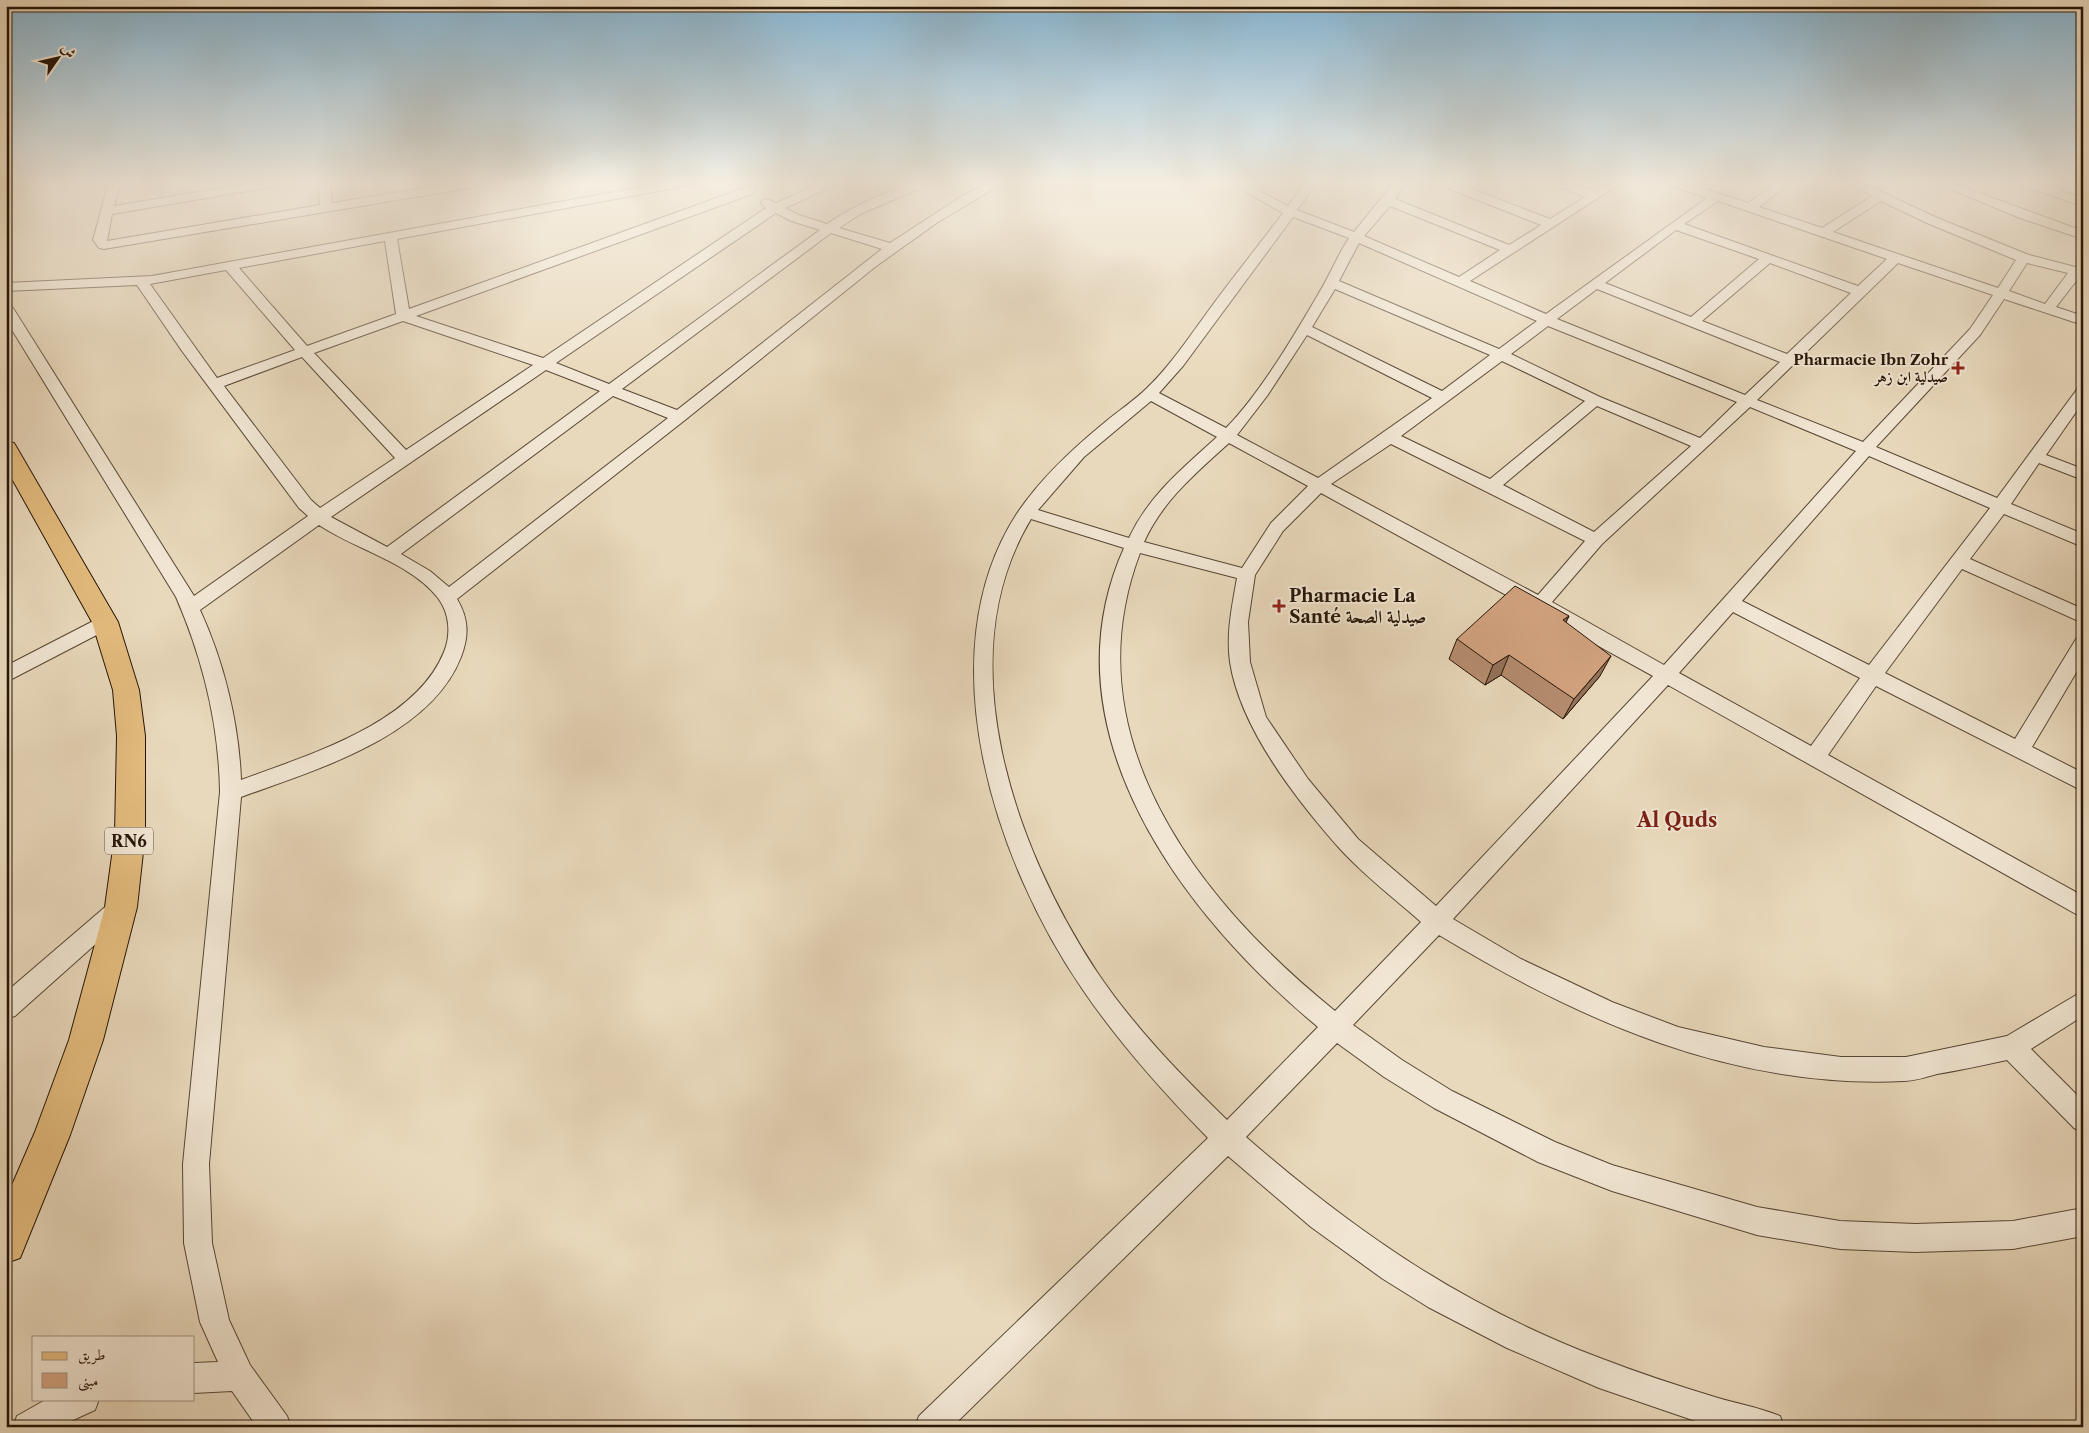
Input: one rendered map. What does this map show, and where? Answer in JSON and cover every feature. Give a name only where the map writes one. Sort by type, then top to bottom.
[{"type":"main road","name":"RN6","points":[[6,448],[105,622],[126,690],[131,736],[130,834],[121,908],[86,1040],[52,1135],[6,1244]]},
{"type":"street","points":[[6,287],[141,281],[321,248]]},
{"type":"street","points":[[392,248],[403,316]]},
{"type":"street","points":[[215,384],[403,316],[582,248]]},
{"type":"street","points":[[190,608],[319,517],[715,248]]},
{"type":"street","points":[[389,554],[608,390],[804,248]]},
{"type":"street","points":[[448,597],[680,417],[891,248]]},
{"type":"street","points":[[1264,248],[1182,356],[1150,394],[1078,454],[1049,484],[1027,512],[1005,552],[992,600],[982,663],[985,714],[996,772],[1016,840],[1044,904],[1079,967],[1122,1027],[1173,1086],[1226,1139],[1350,1239],[1436,1296],[1506,1331],[1615,1379],[1718,1414],[1768,1427]]},
{"type":"street","points":[[1351,248],[1332,283],[1251,409],[1230,436],[1176,482],[1155,506],[1133,545],[1120,583],[1111,636],[1109,681],[1118,728],[1132,773],[1154,826],[1191,882],[1242,942],[1288,986],[1337,1027],[1403,1075],[1464,1110],[1536,1146],[1601,1174],[1766,1223],[1862,1238],[2020,1234],[2083,1222]]},
{"type":"street","points":[[1382,248],[1548,321],[1866,449],[2083,541]]},
{"type":"street","points":[[1506,248],[1511,250]]},
{"type":"street","points":[[1460,282],[1514,248]]},
{"type":"street","points":[[1643,248],[1390,438],[1319,484],[1277,527],[1246,575],[1239,622],[1240,662],[1256,719],[1301,785],[1350,845],[1436,921],[1513,967],[1604,1010],[1678,1039],[1764,1059],[1842,1069],[1906,1069],[2012,1047],[2083,1002]]},
{"type":"street","points":[[1740,248],[1860,291]]},
{"type":"street","points":[[1866,248],[2083,321]]},
{"type":"street","points":[[1999,248],[2024,258],[2080,272],[2048,309]]},
{"type":"street","points":[[1693,322],[1768,258]]},
{"type":"street","points":[[1540,604],[1596,540],[1702,445],[1896,258]]},
{"type":"street","points":[[930,1427],[1226,1139],[1337,1027],[1666,675],[1866,449],[1975,332],[2024,258]]},
{"type":"street","points":[[229,265],[304,352],[405,459]]},
{"type":"street","points":[[141,281],[187,348],[305,504],[319,517],[389,554],[423,575],[448,597],[459,631],[455,654],[445,672],[429,693],[398,719],[340,750],[231,792]]},
{"type":"street","points":[[1332,283],[1500,354],[1595,400],[1702,445]]},
{"type":"street","points":[[1595,284],[1789,360]]},
{"type":"street","points":[[6,308],[190,608],[204,644],[225,726],[232,775],[196,1164],[198,1243],[215,1322],[239,1376],[276,1427]]},
{"type":"street","points":[[403,316],[545,364],[680,417]]},
{"type":"street","points":[[1304,328],[1444,398]]},
{"type":"street","points":[[1815,757],[1872,676],[2000,507],[2034,456],[2083,391]]},
{"type":"street","points":[[1150,394],[1540,604],[2083,908]]},
{"type":"street","points":[[1492,486],[1595,400]]},
{"type":"street","points":[[1390,438],[1492,486],[1596,540]]},
{"type":"street","points":[[2034,456],[2083,475]]},
{"type":"street","points":[[1027,512],[1133,545],[1246,575]]},
{"type":"street","points":[[1960,561],[2083,617]]},
{"type":"street","points":[[1729,602],[2083,783]]},
{"type":"street","points":[[6,675],[105,622]]},
{"type":"street","points":[[2019,751],[2083,644]]},
{"type":"street","points":[[6,1008],[121,908]]},
{"type":"street","points":[[2012,1047],[2083,1119]]},
{"type":"street","points":[[195,1378],[239,1376]]},
{"type":"street","points":[[28,1427],[82,1400]]},
{"type":"building","points":[[1515,586],[1569,616],[1563,620],[1611,656],[1574,699],[1509,655],[1493,665],[1457,639]]},
{"type":"place","name":"Pharmacie Ibn Zohr صيدلية ابن زهر","points":[[1958,368]]},
{"type":"place","name":"Pharmacie La Santé صيدلية الصحة","points":[[1279,606]]},
{"type":"district","name":"Al Quds","points":[[1677,820]]}]
